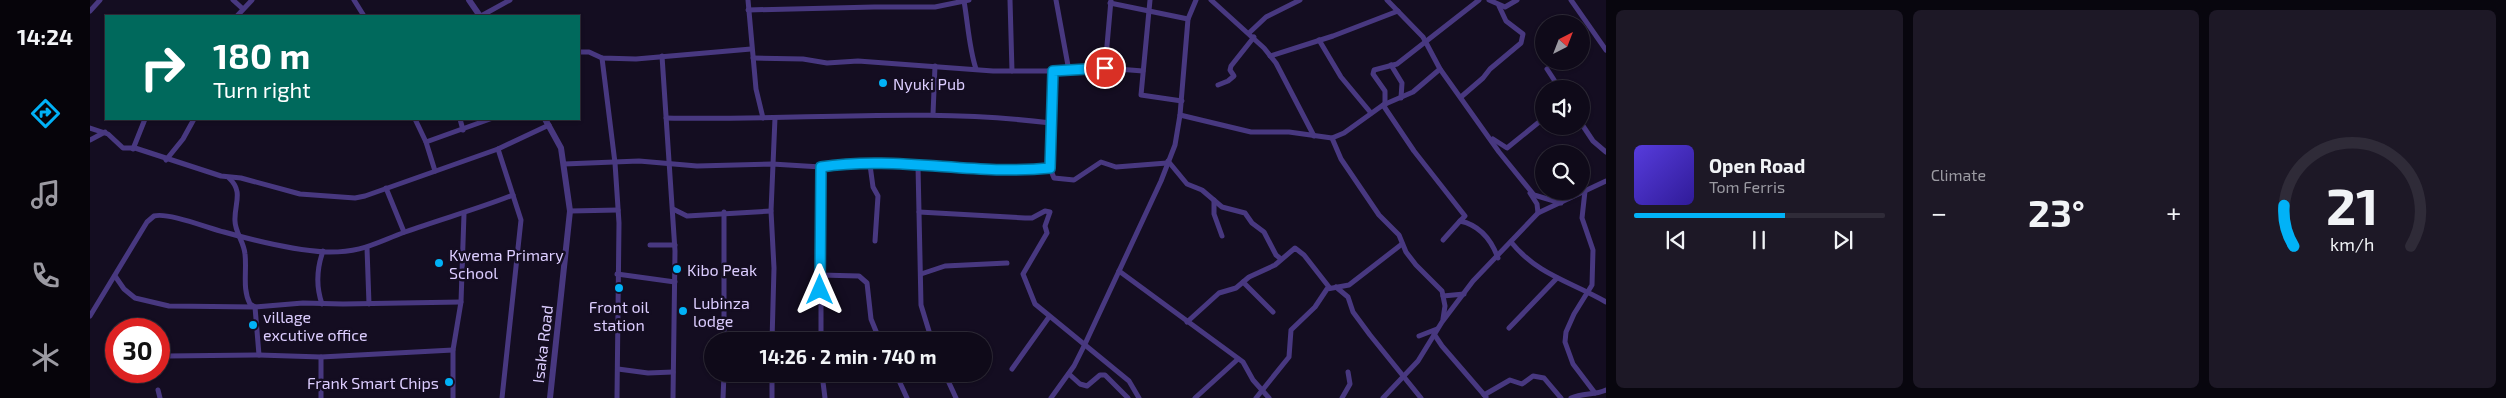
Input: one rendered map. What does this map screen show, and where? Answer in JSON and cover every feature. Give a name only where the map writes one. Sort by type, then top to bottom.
[{"type":"street","points":[[90,10],[100,0]]},
{"type":"street","points":[[233,0],[243,9]]},
{"type":"street","points":[[237,15],[252,0]]},
{"type":"street","points":[[354,0],[363,15]]},
{"type":"street","points":[[469,0],[479,15]]},
{"type":"street","points":[[482,15],[510,0]]},
{"type":"street","points":[[748,0],[751,48],[758,103],[763,118]]},
{"type":"street","points":[[1010,0],[1012,71]]},
{"type":"street","points":[[1056,0],[1068,71]]},
{"type":"street","points":[[1150,0],[1142,96],[1182,101]]},
{"type":"street","points":[[1051,398],[1068,374],[1085,344],[1175,145],[1182,101],[1188,19],[1196,0]]},
{"type":"street","points":[[1212,0],[1254,37],[1270,56],[1314,136]]},
{"type":"street","points":[[1249,33],[1266,18],[1300,0]]},
{"type":"street","points":[[1387,0],[1426,42],[1440,69],[1489,137],[1534,194],[1561,203]]},
{"type":"street","points":[[1442,240],[1465,216],[1414,151],[1384,105],[1384,88],[1373,72],[1381,67],[1397,64],[1480,0]]},
{"type":"street","points":[[1488,0],[1499,6],[1508,7],[1517,0]]},
{"type":"street","points":[[1571,0],[1606,50]]},
{"type":"street","points":[[748,10],[874,6],[935,8],[965,1],[972,56],[976,69]]},
{"type":"street","points":[[1105,68],[1111,1],[1188,19]]},
{"type":"street","points":[[1460,97],[1521,43],[1523,34],[1506,22],[1499,6]]},
{"type":"street","points":[[1270,56],[1398,11]]},
{"type":"street","points":[[1218,84],[1228,81],[1234,76],[1230,70],[1231,66],[1254,37]]},
{"type":"street","points":[[1319,40],[1341,77],[1371,113]]},
{"type":"street","points":[[580,52],[588,52],[602,58],[636,59],[751,48]]},
{"type":"street","points":[[662,56],[675,245],[673,398]]},
{"type":"street","points":[[602,58],[615,163],[618,210],[617,274],[620,323],[616,398]]},
{"type":"street","points":[[753,58],[803,59],[827,63],[858,61],[1012,71],[1068,71],[1105,68],[1143,71]]},
{"type":"street","points":[[1391,65],[1402,83],[1401,98]]},
{"type":"street","points":[[934,114],[935,66]]},
{"type":"street","points":[[1180,115],[1251,132],[1289,132],[1332,138],[1344,133],[1384,105],[1413,92],[1440,69]]},
{"type":"street","points":[[1053,71],[1050,168],[1054,178],[1074,180],[1100,162],[1116,167],[1168,162]]},
{"type":"street","points":[[666,118],[775,118],[934,114],[979,115],[1051,123]]},
{"type":"street","points":[[772,332],[774,268],[771,211],[775,118]]},
{"type":"street","points":[[133,149],[145,120]]},
{"type":"street","points":[[166,160],[183,139],[193,120]]},
{"type":"street","points":[[415,120],[426,142],[435,171]]},
{"type":"street","points":[[460,120],[463,130]]},
{"type":"street","points":[[426,142],[488,120]]},
{"type":"street","name":"Isaka Road","points":[[546,120],[560,148],[570,211],[550,398]]},
{"type":"street","points":[[90,128],[105,132],[119,146],[229,178],[244,178],[300,194],[338,197],[365,196],[498,149],[549,125]]},
{"type":"street","points":[[1489,137],[1507,148],[1535,125]]},
{"type":"street","points":[[90,140],[105,132]]},
{"type":"street","points":[[1589,135],[1606,152]]},
{"type":"street","points":[[1332,138],[1347,171],[1382,218],[1399,235],[1402,244],[1416,264],[1444,296],[1446,306],[1443,321]]},
{"type":"street","points":[[498,149],[520,220],[502,398]]},
{"type":"street","points":[[1168,162],[1187,184],[1202,190],[1222,207],[1246,213],[1252,223],[1264,232],[1276,255],[1281,259]]},
{"type":"street","points":[[564,164],[669,163],[697,166],[772,164],[821,167],[870,165],[1009,170],[1050,168]]},
{"type":"street","points":[[870,165],[873,187],[878,198],[875,241]]},
{"type":"street","points":[[918,166],[922,311],[929,332]]},
{"type":"street","points":[[821,167],[821,332]]},
{"type":"street","points":[[1515,170],[1537,204],[1538,213]]},
{"type":"street","points":[[229,178],[235,184],[238,191],[234,221],[245,255],[246,294],[250,304],[255,307]]},
{"type":"street","points":[[1590,189],[1606,181]]},
{"type":"street","points":[[386,188],[404,232]]},
{"type":"street","points":[[90,316],[147,222],[154,216],[192,222],[240,236],[323,252],[357,251],[404,232],[464,214],[513,195]]},
{"type":"street","points":[[1214,200],[1214,214],[1222,236]]},
{"type":"street","points":[[1383,398],[1422,355],[1443,321],[1473,281],[1498,258],[1538,213],[1567,200]]},
{"type":"street","points":[[1584,200],[1582,218],[1593,250],[1592,285],[1566,332],[1565,342],[1573,364],[1590,384],[1594,395]]},
{"type":"street","points":[[673,208],[677,213],[687,216],[724,212],[771,211]]},
{"type":"street","points":[[570,211],[618,210]]},
{"type":"street","points":[[919,212],[1025,218],[1032,218],[1045,211],[1050,212],[1045,226],[1047,233],[1022,276],[1033,301],[1129,381],[1139,398]]},
{"type":"street","points":[[724,212],[724,332]]},
{"type":"street","points":[[453,398],[453,350],[461,302],[464,214]]},
{"type":"street","points":[[1460,222],[1474,224],[1492,246],[1498,258]]},
{"type":"street","points":[[1512,242],[1529,260],[1557,278],[1606,302]]},
{"type":"street","points":[[650,244],[675,245]]},
{"type":"street","points":[[1256,398],[1289,357],[1291,350],[1290,338],[1294,326],[1332,287],[1349,286],[1402,244]]},
{"type":"street","points":[[367,248],[368,304]]},
{"type":"street","points":[[1187,322],[1219,293],[1236,288],[1298,249],[1332,287],[1348,297],[1353,312],[1421,398]]},
{"type":"street","points":[[322,304],[318,292],[318,272],[323,252]]},
{"type":"street","points":[[921,274],[951,265],[1007,263]]},
{"type":"street","points":[[1119,271],[1238,359],[1269,398]]},
{"type":"street","points":[[617,274],[675,282]]},
{"type":"street","points":[[820,275],[860,276],[864,278],[867,283],[871,319],[876,332]]},
{"type":"street","points":[[114,276],[124,289],[135,298],[180,307],[461,302]]},
{"type":"street","points":[[1509,328],[1557,278]]},
{"type":"street","points":[[1243,282],[1273,312]]},
{"type":"street","points":[[1444,296],[1464,294]]},
{"type":"street","points":[[255,307],[259,355]]},
{"type":"street","points":[[1012,369],[1049,316]]},
{"type":"street","points":[[1418,336],[1436,332]]},
{"type":"street","points":[[1436,332],[1442,346],[1485,397],[1510,380],[1522,384],[1533,376],[1544,378],[1561,398]]},
{"type":"street","points":[[170,356],[259,355],[321,358],[453,350]]},
{"type":"street","points":[[321,358],[321,398]]},
{"type":"street","points":[[1195,398],[1238,359]]},
{"type":"street","points":[[618,369],[648,373],[673,372]]},
{"type":"street","points":[[1342,398],[1349,385],[1348,372]]},
{"type":"street","points":[[1068,374],[1085,386],[1103,374],[1128,398]]},
{"type":"street","points":[[1120,390],[1129,381]]},
{"type":"street","points":[[723,398],[724,382]]},
{"type":"street","points":[[772,382],[772,398]]},
{"type":"street","points":[[823,382],[825,398]]},
{"type":"street","points":[[900,382],[908,398]]},
{"type":"street","points":[[949,382],[956,398]]},
{"type":"street","points":[[158,390],[160,398]]},
{"type":"street","points":[[1571,398],[1588,392],[1594,395],[1606,390]]},
{"type":"street","points":[[900,398],[904,392]]},
{"type":"place","name":"Nyuki Pub","points":[[883,83]]},
{"type":"place","name":"Kwema Primary School","points":[[439,263]]},
{"type":"place","name":"Kibo Peak","points":[[677,269]]},
{"type":"place","name":"Front oil station","points":[[619,288]]},
{"type":"place","name":"Lubinza lodge","points":[[683,311]]},
{"type":"place","name":"village excutive office","points":[[253,325]]},
{"type":"place","name":"Frank Smart Chips","points":[[449,382]]},
{"type":"route","points":[[820,290],[821,167],[840,164],[897,164],[1009,170],[1050,168],[1053,71],[1105,68]]}]
